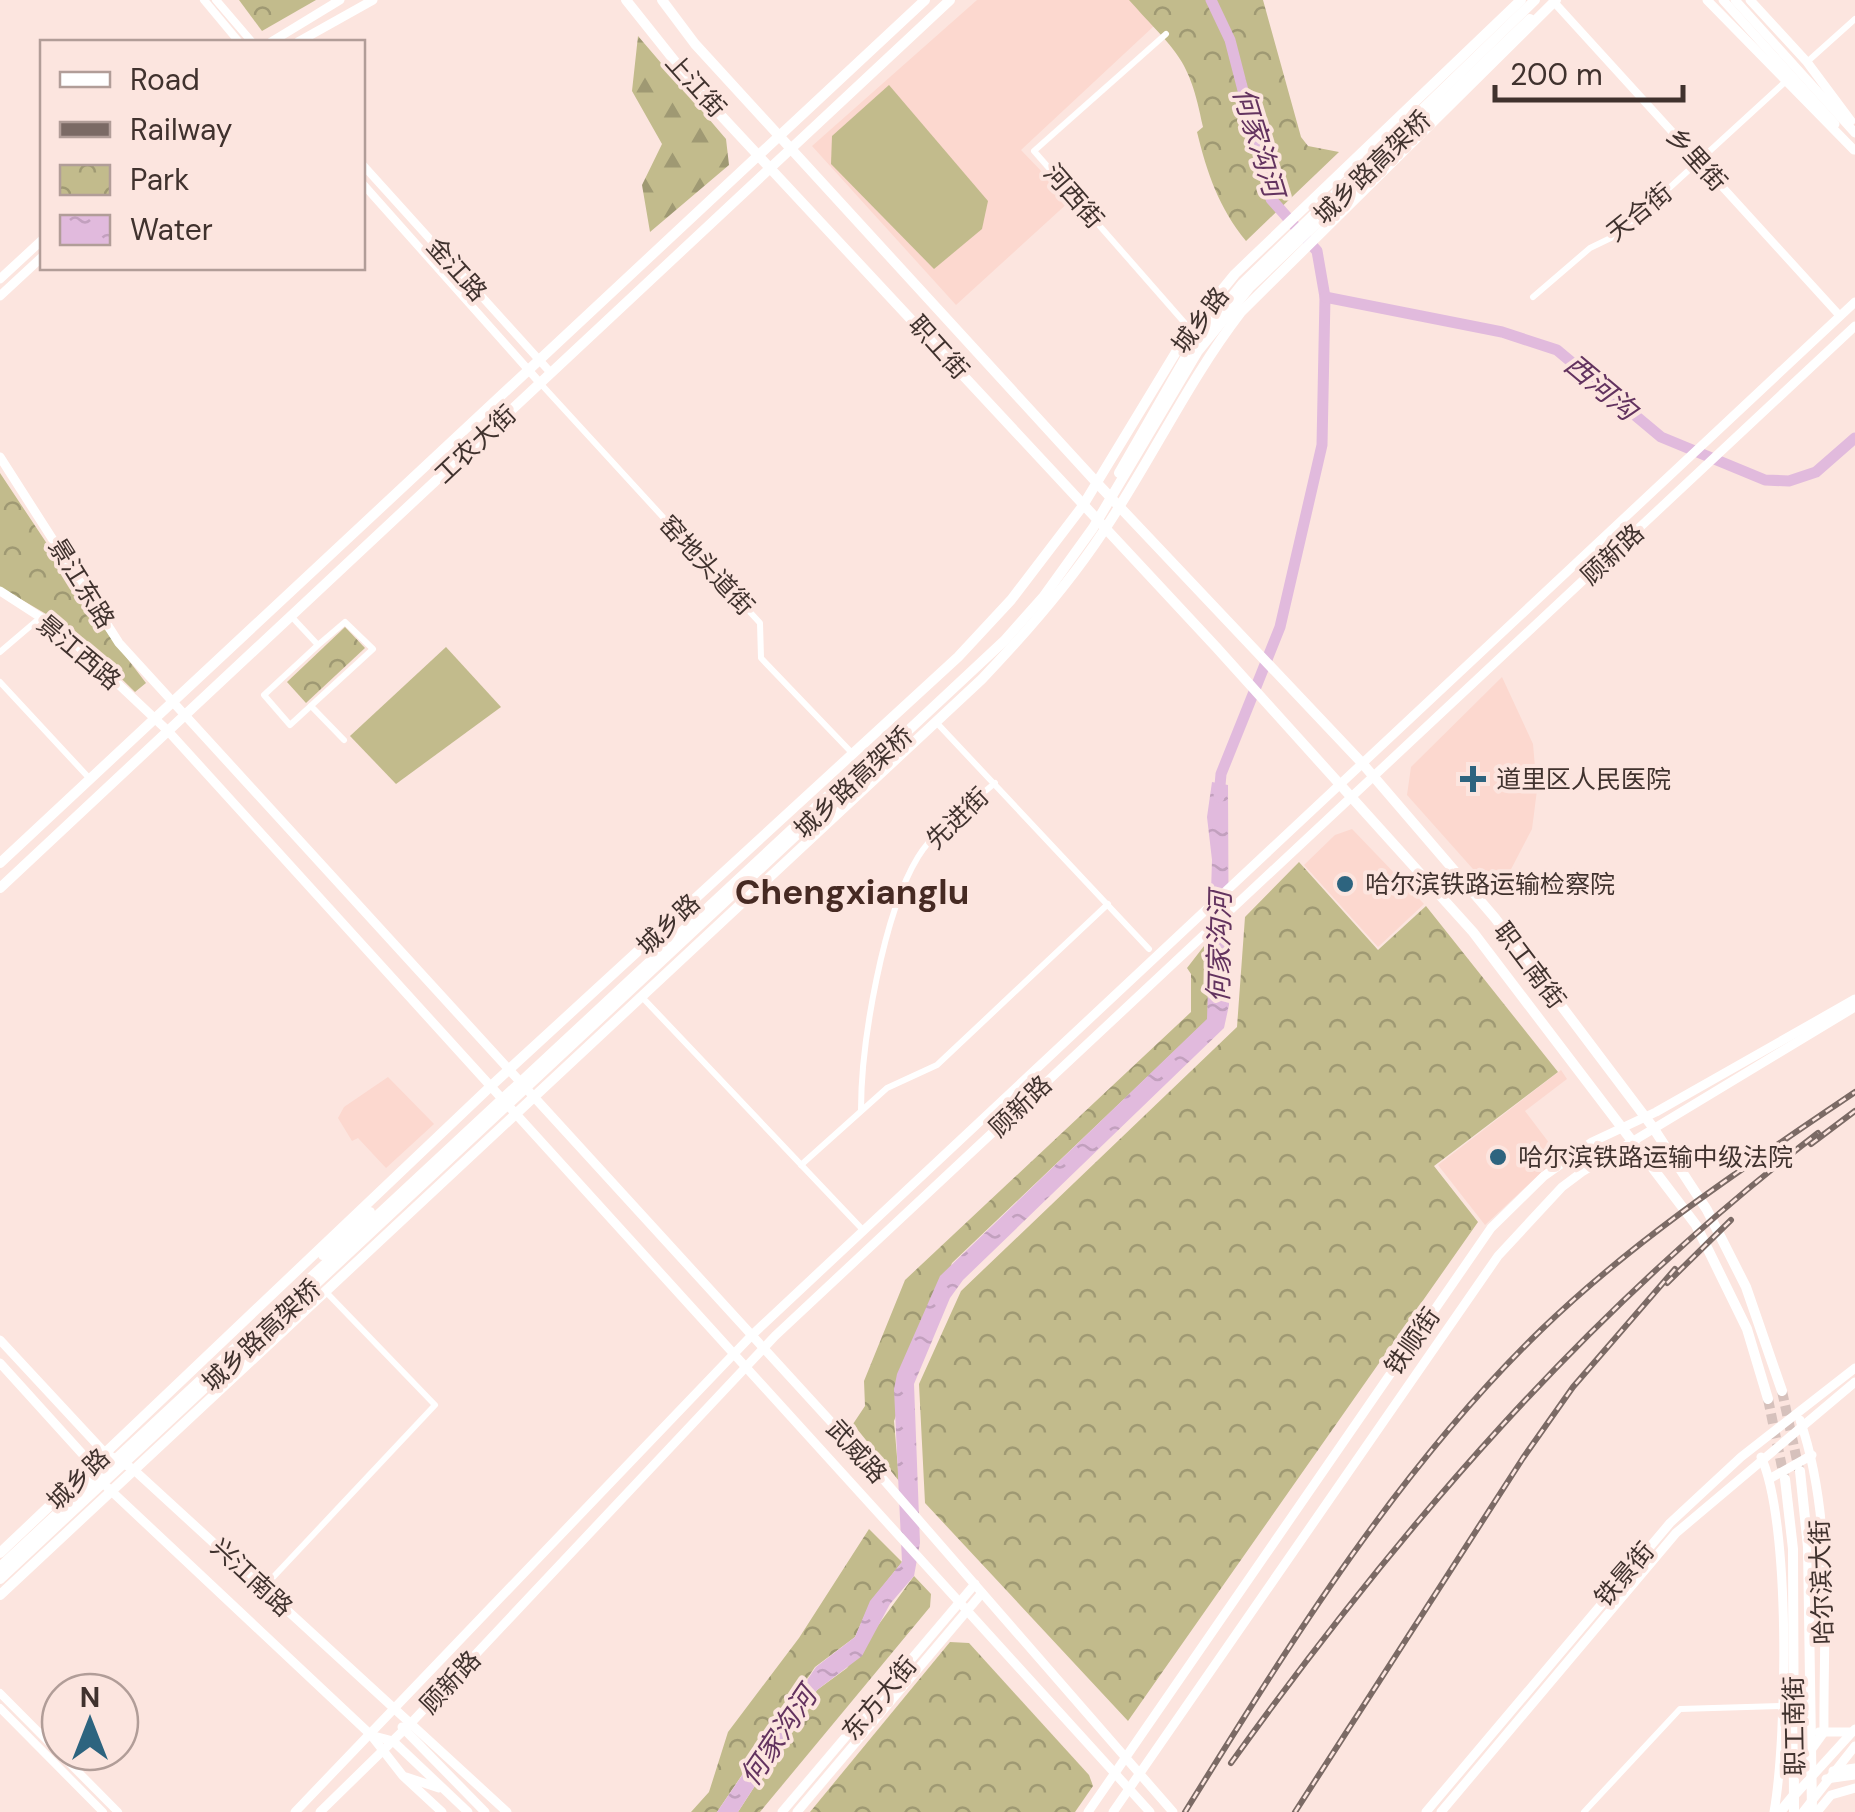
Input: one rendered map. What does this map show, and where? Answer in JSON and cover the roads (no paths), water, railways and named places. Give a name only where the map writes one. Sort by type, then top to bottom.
[{"type":"main road","points":[[274,40],[340,0]]},
{"type":"main road","points":[[302,40],[373,0]]},
{"type":"main road","name":"上江街","points":[[626,0],[702,94],[772,165]]},
{"type":"main road","name":"上江街","points":[[662,0],[695,44],[792,147]]},
{"type":"main road","name":"工农大街","points":[[0,862],[925,0]]},
{"type":"main road","name":"工农大街","points":[[0,888],[950,0]]},
{"type":"main road","points":[[1501,18],[1521,0]]},
{"type":"main road","points":[[1501,18],[1533,0]]},
{"type":"main road","points":[[1497,39],[1533,0]]},
{"type":"main road","points":[[1708,0],[1855,150]]},
{"type":"main road","points":[[1723,0],[1835,117],[1855,130]]},
{"type":"main road","points":[[1734,0],[1835,117],[1855,150]]},
{"type":"main road","points":[[1750,0],[1807,62],[1855,130]]},
{"type":"main road","points":[[1497,39],[1555,1]]},
{"type":"main road","name":"城乡路","points":[[0,1596],[1032,626],[1105,530],[1199,367],[1241,312],[1555,1]]},
{"type":"main road","name":"城乡路","points":[[0,1553],[490,1086],[853,754],[1011,600],[1082,506],[1190,329],[1304,206],[1501,18]]},
{"type":"main road","name":"城乡路高架桥","points":[[0,1567],[1017,619],[1088,526],[1168,384],[1230,298],[1497,39]]},
{"type":"main road","name":"城乡路高架桥","points":[[0,1579],[1004,641],[1044,596],[1094,528],[1198,352],[1249,288],[1497,39]]},
{"type":"main road","name":"职工街","points":[[792,147],[1097,483],[1120,502]]},
{"type":"main road","name":"职工街","points":[[772,165],[1105,530]]},
{"type":"main road","points":[[0,279],[40,242]]},
{"type":"main road","points":[[0,296],[40,259]]},
{"type":"main road","points":[[1840,316],[1855,302]]},
{"type":"main road","name":"顾新路","points":[[295,1812],[752,1335],[1840,316]]},
{"type":"main road","name":"顾新路","points":[[320,1812],[394,1741],[764,1349],[1121,1008],[1855,326]]},
{"type":"main road","name":"景江东路","points":[[0,457],[34,504],[86,598],[120,643],[510,1068]]},
{"type":"main road","name":"职工南街","points":[[1120,502],[1362,763],[1495,918],[1652,1126],[1724,1238],[1758,1318],[1782,1391]]},
{"type":"main road","name":"职工南街","points":[[1105,530],[1341,782],[1473,932],[1696,1224],[1746,1329],[1768,1399]]},
{"type":"main road","name":"景江西路","points":[[0,592],[62,631],[168,731],[490,1086]]},
{"type":"main road","points":[[238,1328],[283,1292],[543,1051],[609,998]]},
{"type":"main road","name":"铁顺街","points":[[1088,1812],[1491,1228],[1544,1176],[1620,1125],[1643,1116],[1855,998]]},
{"type":"main road","name":"铁顺街","points":[[1114,1812],[1498,1256],[1562,1187],[1652,1126],[1855,1007]]},
{"type":"main road","name":"武威路","points":[[510,1068],[876,1472],[1173,1812]]},
{"type":"main road","name":"武威路","points":[[490,1086],[1150,1812]]},
{"type":"main road","name":"兴江南路","points":[[0,1340],[105,1453],[134,1469],[507,1812]]},
{"type":"main road","name":"兴江南路","points":[[0,1363],[93,1464],[110,1492],[371,1735],[404,1776],[442,1812]]},
{"type":"main road","name":"铁景街","points":[[1426,1812],[1670,1522],[1756,1445],[1855,1368]]},
{"type":"main road","name":"铁景街","points":[[1441,1812],[1676,1533],[1855,1382]]},
{"type":"main road","name":"哈尔滨大街","points":[[1797,1412],[1812,1455],[1823,1545],[1824,1732]]},
{"type":"main road","name":"哈尔滨大街","points":[[1756,1445],[1771,1478],[1779,1551],[1782,1706]]},
{"type":"main road","points":[[1771,1478],[1812,1455]]},
{"type":"main road","name":"职工南街","points":[[1800,1471],[1808,1547],[1814,1812]]},
{"type":"main road","name":"职工南街","points":[[1784,1478],[1793,1549],[1794,1812]]},
{"type":"main road","name":"东方大街","points":[[782,1812],[958,1602],[978,1588]]},
{"type":"main road","name":"东方大街","points":[[797,1812],[968,1612],[978,1588]]},
{"type":"main road","name":"职工南街","points":[[1777,1812],[1782,1706]]},
{"type":"main road","points":[[396,1710],[403,1731],[485,1812]]},
{"type":"main road","points":[[1811,1732],[1853,1731]]},
{"type":"main road","points":[[1777,1812],[1853,1731]]},
{"type":"main road","points":[[1811,1750],[1824,1732]]},
{"type":"main road","points":[[371,1735],[394,1741],[468,1812]]},
{"type":"main road","points":[[1803,1812],[1855,1746]]},
{"type":"main road","points":[[1812,1771],[1829,1775],[1855,1771]]},
{"type":"main road","points":[[404,1776],[446,1791]]},
{"type":"main road","points":[[1814,1812],[1831,1794],[1855,1788]]},
{"type":"street","points":[[204,0],[237,40]]},
{"type":"street","points":[[216,0],[250,40]]},
{"type":"street","name":"乡里街","points":[[1555,1],[1840,316]]},
{"type":"street","points":[[1807,62],[1855,19]]},
{"type":"street","name":"河西街","points":[[1166,34],[1034,151],[1190,329]]},
{"type":"street","name":"天合街","points":[[1533,297],[1590,248],[1619,234],[1785,82]]},
{"type":"street","name":"金江路","points":[[365,167],[551,373]]},
{"type":"street","name":"金江路","points":[[365,186],[540,384]]},
{"type":"street","name":"窑地头道街","points":[[540,384],[760,623],[761,658],[853,754]]},
{"type":"street","points":[[291,616],[318,645]]},
{"type":"street","points":[[0,652],[40,618]]},
{"type":"street","points":[[344,622],[373,648],[290,725],[264,695],[318,645],[344,622]]},
{"type":"street","points":[[0,682],[90,779]]},
{"type":"street","points":[[311,706],[344,740]]},
{"type":"street","name":"先进街","points":[[861,1111],[861,1076],[901,889],[932,839],[995,782],[936,720]]},
{"type":"street","points":[[995,782],[1150,949]]},
{"type":"street","points":[[800,1165],[887,1088],[937,1065],[1108,904]]},
{"type":"street","points":[[640,995],[863,1231]]},
{"type":"street","points":[[263,1588],[435,1405],[325,1291]]},
{"type":"street","points":[[0,1692],[118,1812]]},
{"type":"street","points":[[1584,1812],[1680,1709],[1782,1706]]},
{"type":"street","points":[[0,1708],[102,1812]]},
{"type":"water","points":[[1212,782],[1228,785],[1229,1005],[1224,1028],[963,1280],[950,1298],[914,1384],[920,1543],[914,1576],[890,1604],[862,1656],[817,1690],[738,1812],[717,1812],[816,1667],[855,1637],[870,1601],[902,1562],[894,1389],[940,1276],[1207,1019],[1212,860],[1207,817]]},
{"type":"waterway","name":"何家沟河","points":[[1211,0],[1230,40],[1271,199],[1317,251],[1325,297],[1322,445],[1280,627],[1221,774],[1219,797]]},
{"type":"waterway","name":"西河沟","points":[[1325,297],[1502,332],[1557,350],[1661,437],[1765,480],[1789,481],[1816,472],[1855,438]]},
{"type":"tunnel","points":[[1782,1391],[1799,1470]]},
{"type":"tunnel","points":[[1768,1399],[1784,1477]]},
{"type":"railway","points":[[1185,1812],[1348,1560],[1439,1441],[1489,1384],[1541,1330],[1615,1264],[1693,1204],[1855,1092]]},
{"type":"railway","points":[[1811,1144],[1855,1111]]},
{"type":"railway","points":[[1231,1763],[1362,1590],[1502,1426],[1653,1273],[1818,1133]]},
{"type":"railway","points":[[1667,1283],[1731,1220]]},
{"type":"railway","points":[[1295,1812],[1523,1458],[1573,1387],[1675,1269]]},
{"type":"place","name":"道里区人民医院","points":[[1473,779]]},
{"type":"place","name":"哈尔滨铁路运输检察院","points":[[1345,884]]},
{"type":"place","name":"哈尔滨铁路运输中级法院","points":[[1498,1157]]},
{"type":"district","name":"Chengxianglu","points":[[852,892]]}]
